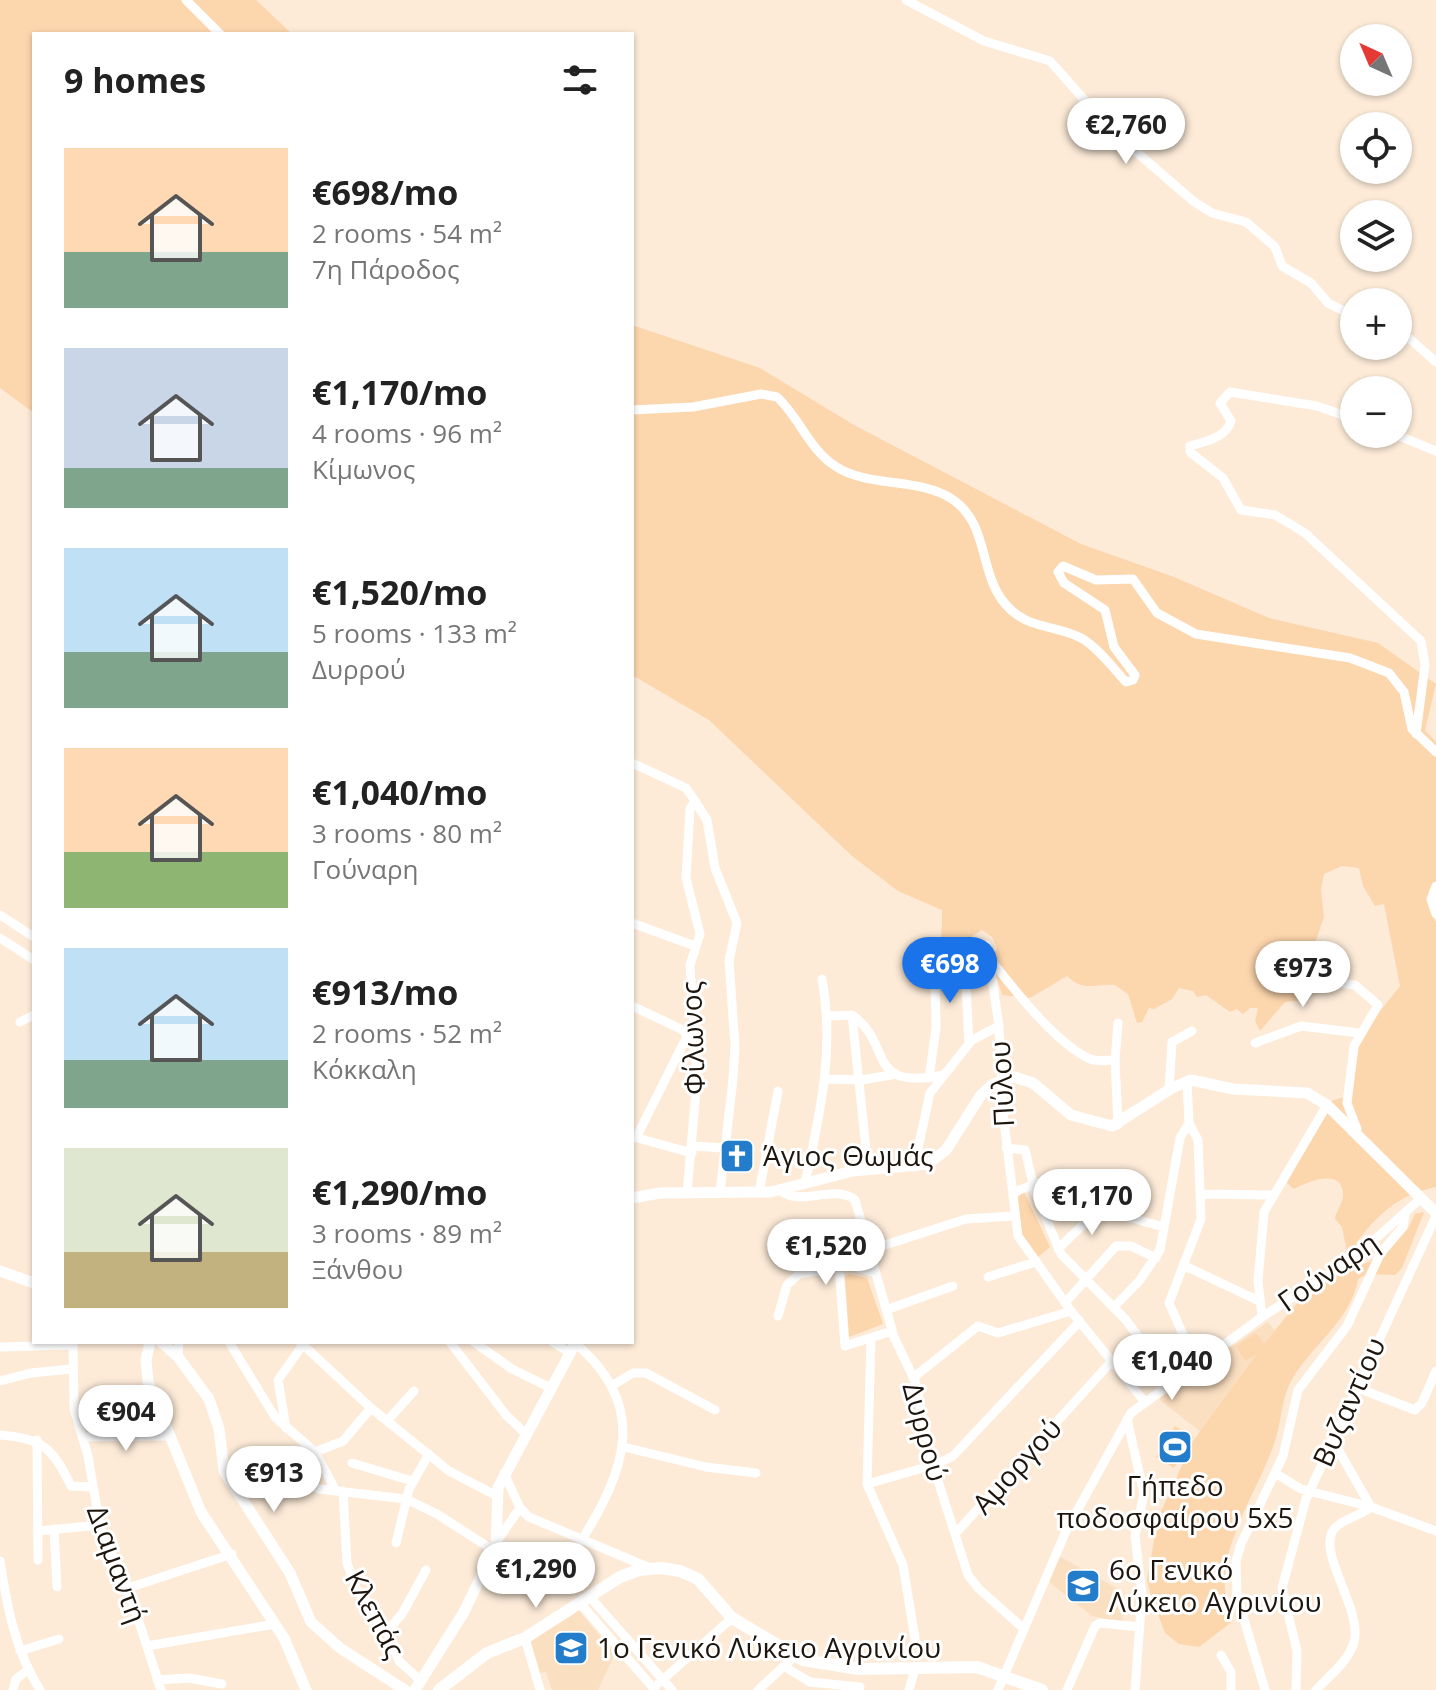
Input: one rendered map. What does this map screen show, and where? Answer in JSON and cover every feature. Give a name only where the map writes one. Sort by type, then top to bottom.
[{"type":"main road","points":[[439,1690],[487,1653],[525,1638],[620,1577],[650,1568],[680,1571],[698,1579],[732,1618],[794,1657],[845,1668],[915,1669],[967,1665],[1042,1690]]},
{"type":"street","points":[[186,0],[218,32]]},
{"type":"street","points":[[906,0],[984,41],[1050,61],[1111,130],[1193,201],[1212,213],[1246,222],[1275,247],[1282,266],[1311,283],[1328,303],[1340,309]]},
{"type":"street","points":[[1412,341],[1436,362]]},
{"type":"street","points":[[1340,414],[1317,406],[1230,392],[1220,403],[1231,421],[1229,428],[1217,437],[1190,446],[1190,452],[1223,478],[1241,510],[1275,515],[1305,533],[1421,641],[1425,665],[1416,734]]},
{"type":"street","points":[[634,410],[693,407],[761,394],[777,397],[812,444],[836,467],[941,493],[958,504],[979,532],[989,576],[1008,606],[1049,630],[1082,639],[1126,682],[1133,680],[1135,675],[1114,647],[1105,610],[1061,580],[1058,572],[1063,566],[1096,580],[1133,579],[1157,613],[1196,634],[1350,658],[1376,667],[1400,685],[1416,734],[1436,752]]},
{"type":"street","points":[[1412,441],[1436,451]]},
{"type":"street","points":[[634,764],[686,788],[698,803],[707,820],[715,868],[737,923],[729,961],[735,1046],[720,1193]]},
{"type":"street","name":"Φίλωνος","points":[[687,1193],[692,1150],[689,968],[700,931],[686,878],[690,809],[698,803]]},
{"type":"street","points":[[1436,886],[1431,899],[1436,914]]},
{"type":"street","points":[[0,915],[32,936]]},
{"type":"street","points":[[634,924],[695,946]]},
{"type":"street","points":[[0,938],[32,959]]},
{"type":"street","name":"Πύλου","points":[[987,945],[999,1026],[1006,1148],[1014,1192],[1014,1216]]},
{"type":"street","points":[[990,959],[1033,1009],[1072,1046],[1090,1059],[1115,1060]]},
{"type":"street","points":[[965,965],[969,1044]]},
{"type":"street","points":[[929,1078],[936,1028],[933,1006],[935,976]]},
{"type":"street","points":[[805,1183],[825,1079],[828,1016],[822,979]]},
{"type":"street","points":[[1327,981],[1355,985],[1377,1002],[1377,1009],[1359,1033],[1348,1112],[1389,1169]]},
{"type":"street","points":[[634,1007],[684,1030],[691,1042],[634,1138],[692,1150],[724,1148]]},
{"type":"street","points":[[828,1016],[852,1015],[863,1026],[882,1060],[896,1074],[915,1081],[943,1075]]},
{"type":"street","points":[[852,1015],[862,1080],[868,1169]]},
{"type":"street","points":[[20,1022],[32,1016]]},
{"type":"street","points":[[1118,1023],[1115,1060],[1118,1125]]},
{"type":"street","points":[[914,1167],[930,1093],[969,1044],[999,1026]]},
{"type":"street","points":[[1255,1043],[1301,1026],[1359,1033]]},
{"type":"street","points":[[1169,1090],[1172,1042],[1192,1031]]},
{"type":"street","points":[[825,1079],[862,1080],[896,1074]]},
{"type":"street","points":[[634,1197],[646,1193],[759,1193],[868,1169],[914,1167],[940,1157],[981,1095],[1003,1079],[1027,1079],[1071,1115],[1106,1126],[1118,1125],[1187,1081],[1233,1089],[1302,1092],[1327,1105],[1435,1212]]},
{"type":"street","points":[[1187,1081],[1189,1123],[1198,1138],[1199,1225],[1169,1303],[1197,1366]]},
{"type":"street","points":[[759,1193],[778,1091]]},
{"type":"street","points":[[1262,1317],[1259,1301],[1262,1222],[1271,1195],[1327,1105]]},
{"type":"street","points":[[1114,1307],[1156,1258],[1180,1138],[1189,1123]]},
{"type":"street","points":[[1006,1148],[1022,1147],[1026,1152],[1032,1184],[1058,1249],[1114,1307],[1172,1382]]},
{"type":"street","points":[[1014,1192],[1032,1184],[1123,1187],[1127,1192],[1124,1216]]},
{"type":"street","name":"Δυρρού","points":[[780,1190],[788,1196],[839,1194],[853,1197],[892,1331],[913,1378],[933,1465],[972,1582],[1023,1628]]},
{"type":"street","points":[[1201,1194],[1271,1195]]},
{"type":"street","name":"Γούναρη","points":[[998,1690],[1066,1531],[1127,1419],[1144,1401],[1262,1317],[1353,1259],[1420,1199]]},
{"type":"street","points":[[1058,1249],[1097,1211],[1164,1227]]},
{"type":"street","name":"Βυζαντίου","points":[[1296,1690],[1297,1651],[1282,1588],[1309,1490],[1435,1212]]},
{"type":"street","points":[[1265,1690],[1245,1633],[1235,1576],[1241,1544],[1288,1442],[1298,1390],[1347,1326],[1380,1254],[1403,1227],[1405,1214]]},
{"type":"street","points":[[778,1316],[787,1285],[794,1276],[849,1265],[884,1245],[966,1219],[1014,1216],[1018,1236],[1035,1262],[1144,1401]]},
{"type":"street","points":[[913,1378],[978,1326],[986,1326],[996,1334],[1068,1307],[1120,1245],[1131,1246],[1156,1258]]},
{"type":"street","points":[[988,1277],[1035,1262]]},
{"type":"street","points":[[849,1265],[875,1273]]},
{"type":"street","points":[[1185,1266],[1259,1301]]},
{"type":"street","points":[[839,1268],[845,1346],[892,1331]]},
{"type":"street","points":[[0,1271],[32,1282]]},
{"type":"street","points":[[886,1310],[953,1286]]},
{"type":"street","points":[[867,1484],[933,1465],[966,1444],[1080,1321]]},
{"type":"street","points":[[871,1338],[867,1484],[903,1565],[915,1639]]},
{"type":"street","points":[[0,1347],[55,1344]]},
{"type":"street","name":"Διαμαντή","points":[[73,1344],[74,1409],[99,1525],[128,1588],[159,1685]]},
{"type":"street","points":[[150,1344],[146,1360],[148,1382],[204,1519],[232,1554],[275,1624],[306,1690]]},
{"type":"street","points":[[163,1344],[178,1357],[212,1407],[224,1471],[290,1573],[311,1622],[340,1648],[405,1690]]},
{"type":"street","points":[[178,1357],[179,1344]]},
{"type":"street","points":[[230,1344],[273,1414],[315,1452],[339,1491]]},
{"type":"street","points":[[286,1428],[278,1380],[302,1344]]},
{"type":"street","points":[[304,1344],[371,1408],[454,1475],[495,1495]]},
{"type":"street","points":[[452,1344],[506,1415],[527,1435]]},
{"type":"street","points":[[477,1344],[512,1369],[551,1388]]},
{"type":"street","points":[[494,1548],[495,1495],[574,1346],[613,1385],[623,1419],[624,1447],[606,1499],[581,1541]]},
{"type":"street","name":"Αμοργού","points":[[955,1534],[1111,1362]]},
{"type":"street","points":[[0,1381],[31,1373],[71,1369]]},
{"type":"street","points":[[1355,1387],[1412,1410],[1422,1403],[1436,1371]]},
{"type":"street","points":[[613,1385],[633,1373],[646,1373],[715,1410]]},
{"type":"street","points":[[387,1421],[414,1391]]},
{"type":"street","points":[[315,1452],[343,1441],[371,1408]]},
{"type":"street","points":[[1127,1419],[1144,1494],[1135,1536],[1141,1574],[1135,1690]]},
{"type":"street","points":[[0,1435],[37,1440],[52,1454],[71,1486],[91,1487]]},
{"type":"street","points":[[82,1437],[170,1436]]},
{"type":"street","points":[[1332,1439],[1371,1507]]},
{"type":"street","points":[[37,1440],[38,1560]]},
{"type":"street","points":[[1115,1441],[1133,1452]]},
{"type":"street","points":[[624,1447],[706,1467],[756,1473]]},
{"type":"street","points":[[396,1543],[412,1481],[429,1454]]},
{"type":"street","points":[[352,1463],[412,1481]]},
{"type":"street","points":[[280,1467],[315,1488],[406,1499],[494,1548]]},
{"type":"street","points":[[504,1473],[520,1508],[534,1520],[650,1568]]},
{"type":"street","points":[[1275,1473],[1309,1490],[1435,1527]]},
{"type":"street","name":"Κλεπάς","points":[[339,1491],[348,1567],[359,1592],[387,1631],[399,1661],[417,1685]]},
{"type":"street","points":[[1316,1690],[1346,1657],[1355,1638],[1351,1606],[1330,1551],[1331,1536],[1339,1525],[1371,1507]]},
{"type":"street","points":[[417,1685],[462,1615],[494,1548],[520,1508]]},
{"type":"street","points":[[39,1531],[99,1525]]},
{"type":"street","points":[[54,1529],[57,1587]]},
{"type":"street","points":[[128,1588],[232,1554]]},
{"type":"street","points":[[0,1561],[20,1651],[40,1690]]},
{"type":"street","points":[[387,1631],[402,1614],[426,1570]]},
{"type":"street","points":[[585,1600],[623,1645],[653,1689],[732,1618]]},
{"type":"street","points":[[0,1613],[11,1621]]},
{"type":"street","points":[[1067,1690],[1095,1626],[1100,1623],[1140,1627]]},
{"type":"street","points":[[147,1646],[275,1624]]},
{"type":"street","points":[[525,1638],[540,1690]]},
{"type":"street","points":[[20,1651],[59,1639]]},
{"type":"street","points":[[623,1645],[672,1690]]},
{"type":"street","points":[[1221,1655],[1231,1672],[1231,1690]]},
{"type":"street","points":[[758,1690],[794,1657]]},
{"type":"street","points":[[785,1667],[800,1679],[860,1687]]},
{"type":"street","points":[[909,1690],[915,1669]]},
{"type":"street","points":[[13,1690],[16,1679],[28,1670]]},
{"type":"street","points":[[159,1685],[189,1678],[222,1684]]},
{"type":"street","points":[[796,1690],[800,1679]]},
{"type":"shaded area","points":[[0,0],[256,0],[290,32],[32,32],[32,412],[0,388]]},
{"type":"shaded area","points":[[634,326],[760,368],[854,425],[1081,544],[1174,577],[1269,618],[1378,643],[1436,684],[1425,730],[1436,742],[1436,909],[1432,914],[1436,922],[1436,1187],[1412,1194],[1391,1206],[1356,1243],[1363,1264],[1370,1261],[1408,1229],[1415,1214],[1424,1212],[1402,1268],[1395,1275],[1367,1274],[1358,1279],[1347,1308],[1289,1385],[1274,1444],[1229,1553],[1225,1576],[1226,1598],[1233,1621],[1199,1647],[1179,1644],[1165,1633],[1151,1596],[1147,1580],[1158,1518],[1193,1441],[1257,1354],[1245,1361],[1236,1346],[1256,1333],[1264,1344],[1303,1296],[1313,1293],[1349,1262],[1342,1227],[1335,1219],[1343,1197],[1341,1186],[1330,1179],[1315,1180],[1294,1189],[1287,1183],[1328,1102],[1344,1097],[1353,1084],[1359,1046],[1373,1020],[1400,986],[1384,904],[1375,906],[1363,886],[1359,868],[1342,866],[1324,874],[1321,889],[1324,917],[1307,966],[1306,1000],[1285,1002],[1260,1031],[1255,1021],[1258,1008],[1250,1008],[1243,1014],[1237,1009],[1230,1012],[1206,995],[1197,997],[1193,991],[1179,988],[1172,999],[1154,1009],[1149,1008],[1142,1022],[1137,1023],[1128,994],[1115,985],[1085,986],[1067,976],[1030,998],[1002,995],[992,961],[997,948],[992,937],[982,930],[966,940],[961,937],[949,966],[943,967],[942,910],[898,891],[852,856],[709,720],[634,676]]},
{"type":"shaded area","points":[[1024,1192],[1050,1247],[1038,1257],[1022,1234],[1016,1199]]},
{"type":"shaded area","points":[[852,1224],[859,1249],[847,1260],[836,1261],[828,1226]]},
{"type":"shaded area","points":[[848,1274],[867,1278],[883,1324],[849,1337],[845,1277]]},
{"type":"shaded area","points":[[1268,1322],[1279,1337],[1202,1433],[1160,1400],[1161,1394]]},
{"type":"shaded area","name":"Γήπεδο ποδοσφαίρου 5x5","points":[[1175,1426],[1193,1437],[1174,1468],[1156,1457]]},
{"type":"shaded area","name":"6ο Γενικό Λύκειο Αγρινίου","points":[[1059,1556],[1120,1590],[1123,1623],[1092,1616],[1049,1582]]},
{"type":"shaded area","name":"1ο Γενικό Λύκειο Αγρινίου","points":[[577,1609],[615,1654],[598,1690],[552,1690],[546,1672],[540,1673],[530,1641]]},
{"type":"place","name":"Άγιος Θωμάς","points":[[737,1156]]},
{"type":"place","name":"Γήπεδο ποδοσφαίρου 5x5","points":[[1175,1447]]},
{"type":"place","name":"6ο Γενικό Λύκειο Αγρινίου","points":[[1083,1586]]},
{"type":"place","name":"1ο Γενικό Λύκειο Αγρινίου","points":[[571,1648]]}]
